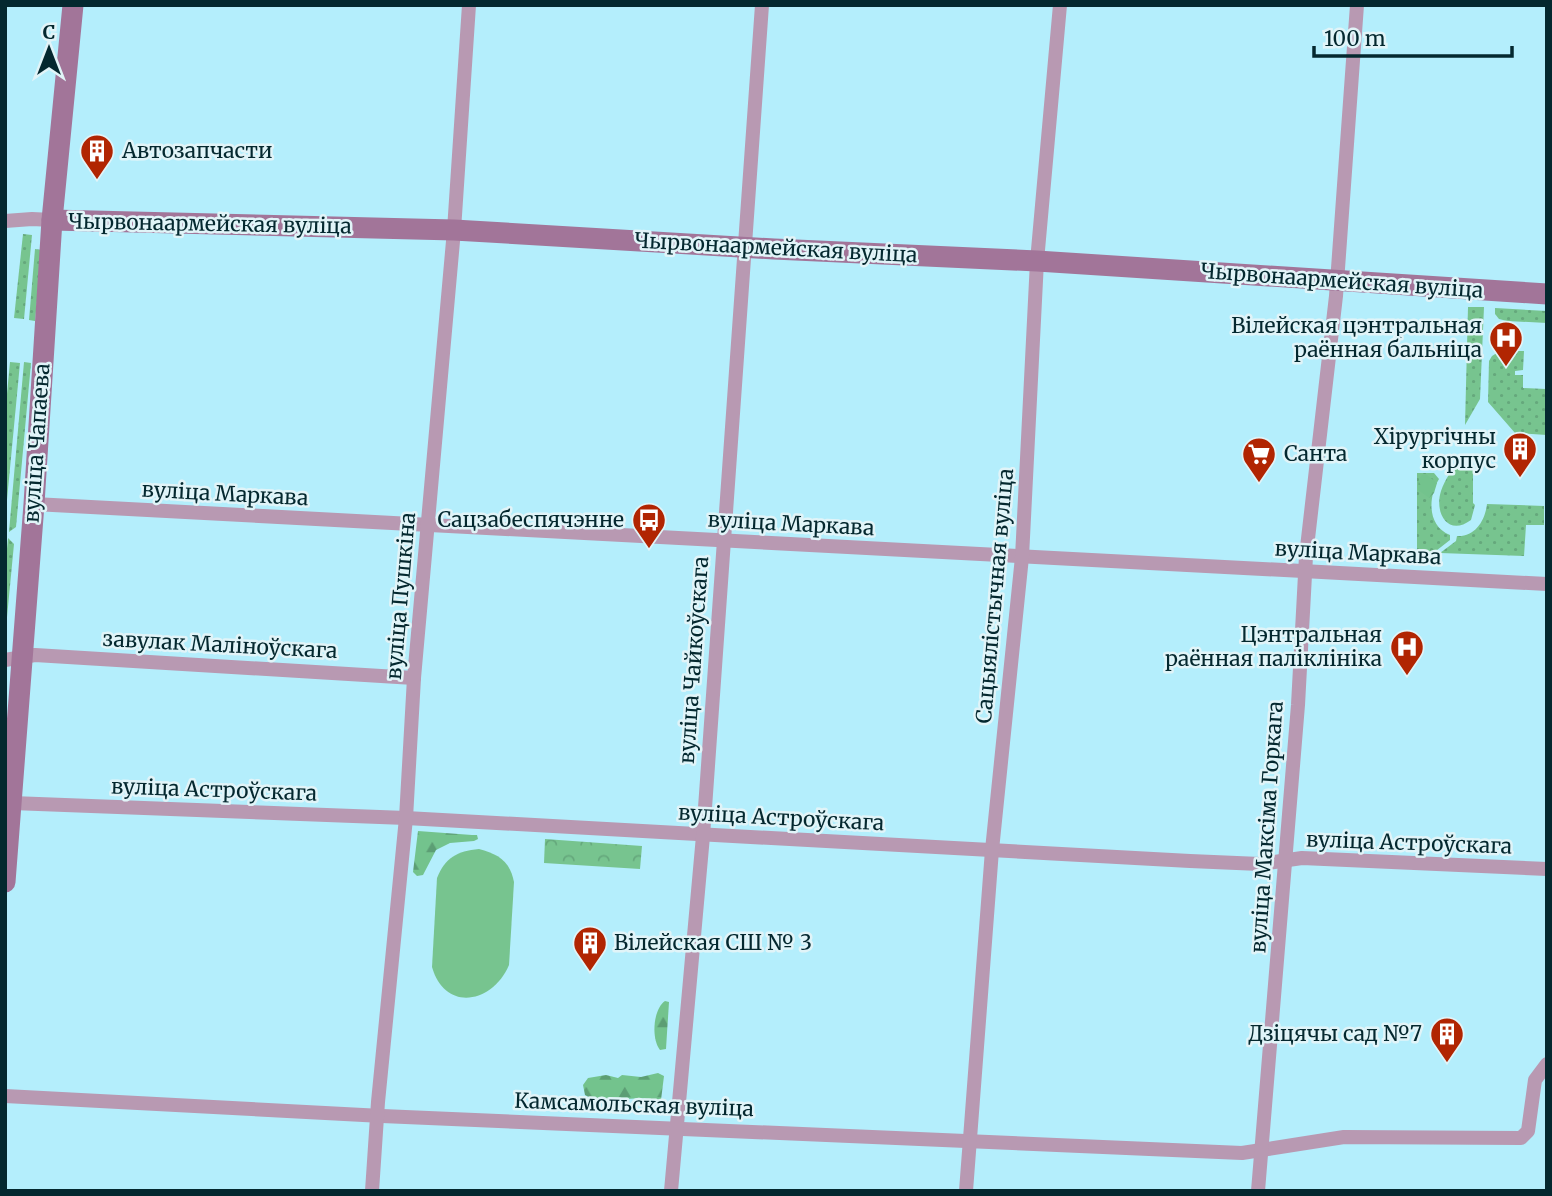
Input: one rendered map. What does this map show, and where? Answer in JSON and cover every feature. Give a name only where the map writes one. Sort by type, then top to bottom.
[{"type":"main road","name":"вуліца Чапаева","points":[[5,882],[12,803],[14,659],[34,504],[52,220],[73,5]]},
{"type":"main road","name":"Чырвонаармейская вуліца","points":[[52,220],[454,230],[1037,261],[1547,294]]},
{"type":"street","name":"вуліца Пушкіна","points":[[372,1191],[406,818],[414,678],[454,230],[469,5]]},
{"type":"street","name":"вуліца Чайкоўскага","points":[[671,1191],[703,836],[762,5]]},
{"type":"street","name":"Сацыялістычная вуліца","points":[[966,1191],[992,850],[1023,557],[1037,261],[1060,5]]},
{"type":"street","name":"вуліца Максіма Горкага","points":[[1258,1191],[1298,705],[1305,571],[1337,281],[1357,5]]},
{"type":"street","name":"Чырвонаармейская вуліца","points":[[5,221],[52,220]]},
{"type":"street","name":"вуліца Маркава","points":[[34,504],[1547,584]]},
{"type":"street","name":"завулак Маліноўскага","points":[[14,659],[35,654],[414,678]]},
{"type":"street","name":"вуліца Астроўскага","points":[[12,803],[406,818],[1189,861],[1260,864],[1302,858],[1547,869]]},
{"type":"street","points":[[1261,1150],[1344,1137],[1521,1138],[1528,1131],[1535,1080],[1547,1064]]},
{"type":"street","name":"Камсамольская вуліца","points":[[5,1096],[970,1142],[1242,1153],[1261,1150]]},
{"type":"green space","points":[[23,234],[32,235],[24,319],[14,318]]},
{"type":"green space","points":[[35,249],[42,250],[35,321],[29,320]]},
{"type":"green space","points":[[1468,307],[1484,307],[1480,399],[1465,425]]},
{"type":"green space","points":[[1495,308],[1547,311],[1547,323],[1499,319]]},
{"type":"green space","points":[[1500,351],[1524,351],[1523,370],[1515,371],[1515,375],[1523,375],[1523,388],[1546,389],[1547,435],[1515,433],[1488,402],[1489,361]]},
{"type":"green space","points":[[10,362],[20,363],[5,521],[5,415]]},
{"type":"green space","points":[[24,362],[31,363],[16,527],[9,532]]},
{"type":"green space","points":[[1461,457],[1473,457],[1475,505],[1471,520],[1456,526],[1445,520],[1441,514],[1439,499],[1445,482]]},
{"type":"green space","points":[[1417,473],[1434,473],[1439,479],[1433,494],[1432,510],[1437,525],[1450,535],[1450,540],[1432,554],[1417,554]]},
{"type":"green space","points":[[1426,474],[1437,483],[1429,498],[1418,490],[1419,479]]},
{"type":"green space","points":[[1487,504],[1544,506],[1544,525],[1526,525],[1524,556],[1440,553],[1456,541],[1457,536],[1469,534],[1478,527]]},
{"type":"green space","points":[[8,538],[14,544],[5,638],[5,570]]},
{"type":"green space","points":[[418,831],[477,835],[478,839],[450,843],[436,850],[423,875],[417,876],[413,872]]},
{"type":"green space","points":[[545,839],[642,846],[640,869],[544,863]]},
{"type":"green space","points":[[479,849],[502,860],[510,869],[514,882],[509,965],[492,988],[469,998],[458,997],[438,982],[432,967],[437,878],[444,865],[453,857]]},
{"type":"green space","points":[[665,1001],[669,1002],[666,1049],[660,1050],[655,1039],[655,1024],[658,1010]]},
{"type":"green space","points":[[658,1073],[664,1076],[661,1100],[604,1099],[585,1095],[583,1085],[588,1078],[606,1075],[618,1078],[622,1075],[641,1077]]},
{"type":"place","name":"Автозапчасти","points":[[97,181]]},
{"type":"place","name":"Вілейская цэнтральная раённая бальніца","points":[[1506,368]]},
{"type":"place","name":"Хірургічны корпус","points":[[1520,479]]},
{"type":"place","name":"Санта","points":[[1259,484]]},
{"type":"place","name":"Сацзабеспячэнне","points":[[649,550]]},
{"type":"place","name":"Цэнтральная раённая паліклініка","points":[[1407,677]]},
{"type":"place","name":"Вілейская СШ № 3","points":[[590,973]]},
{"type":"place","name":"Дзіцячы сад №7","points":[[1447,1064]]}]
